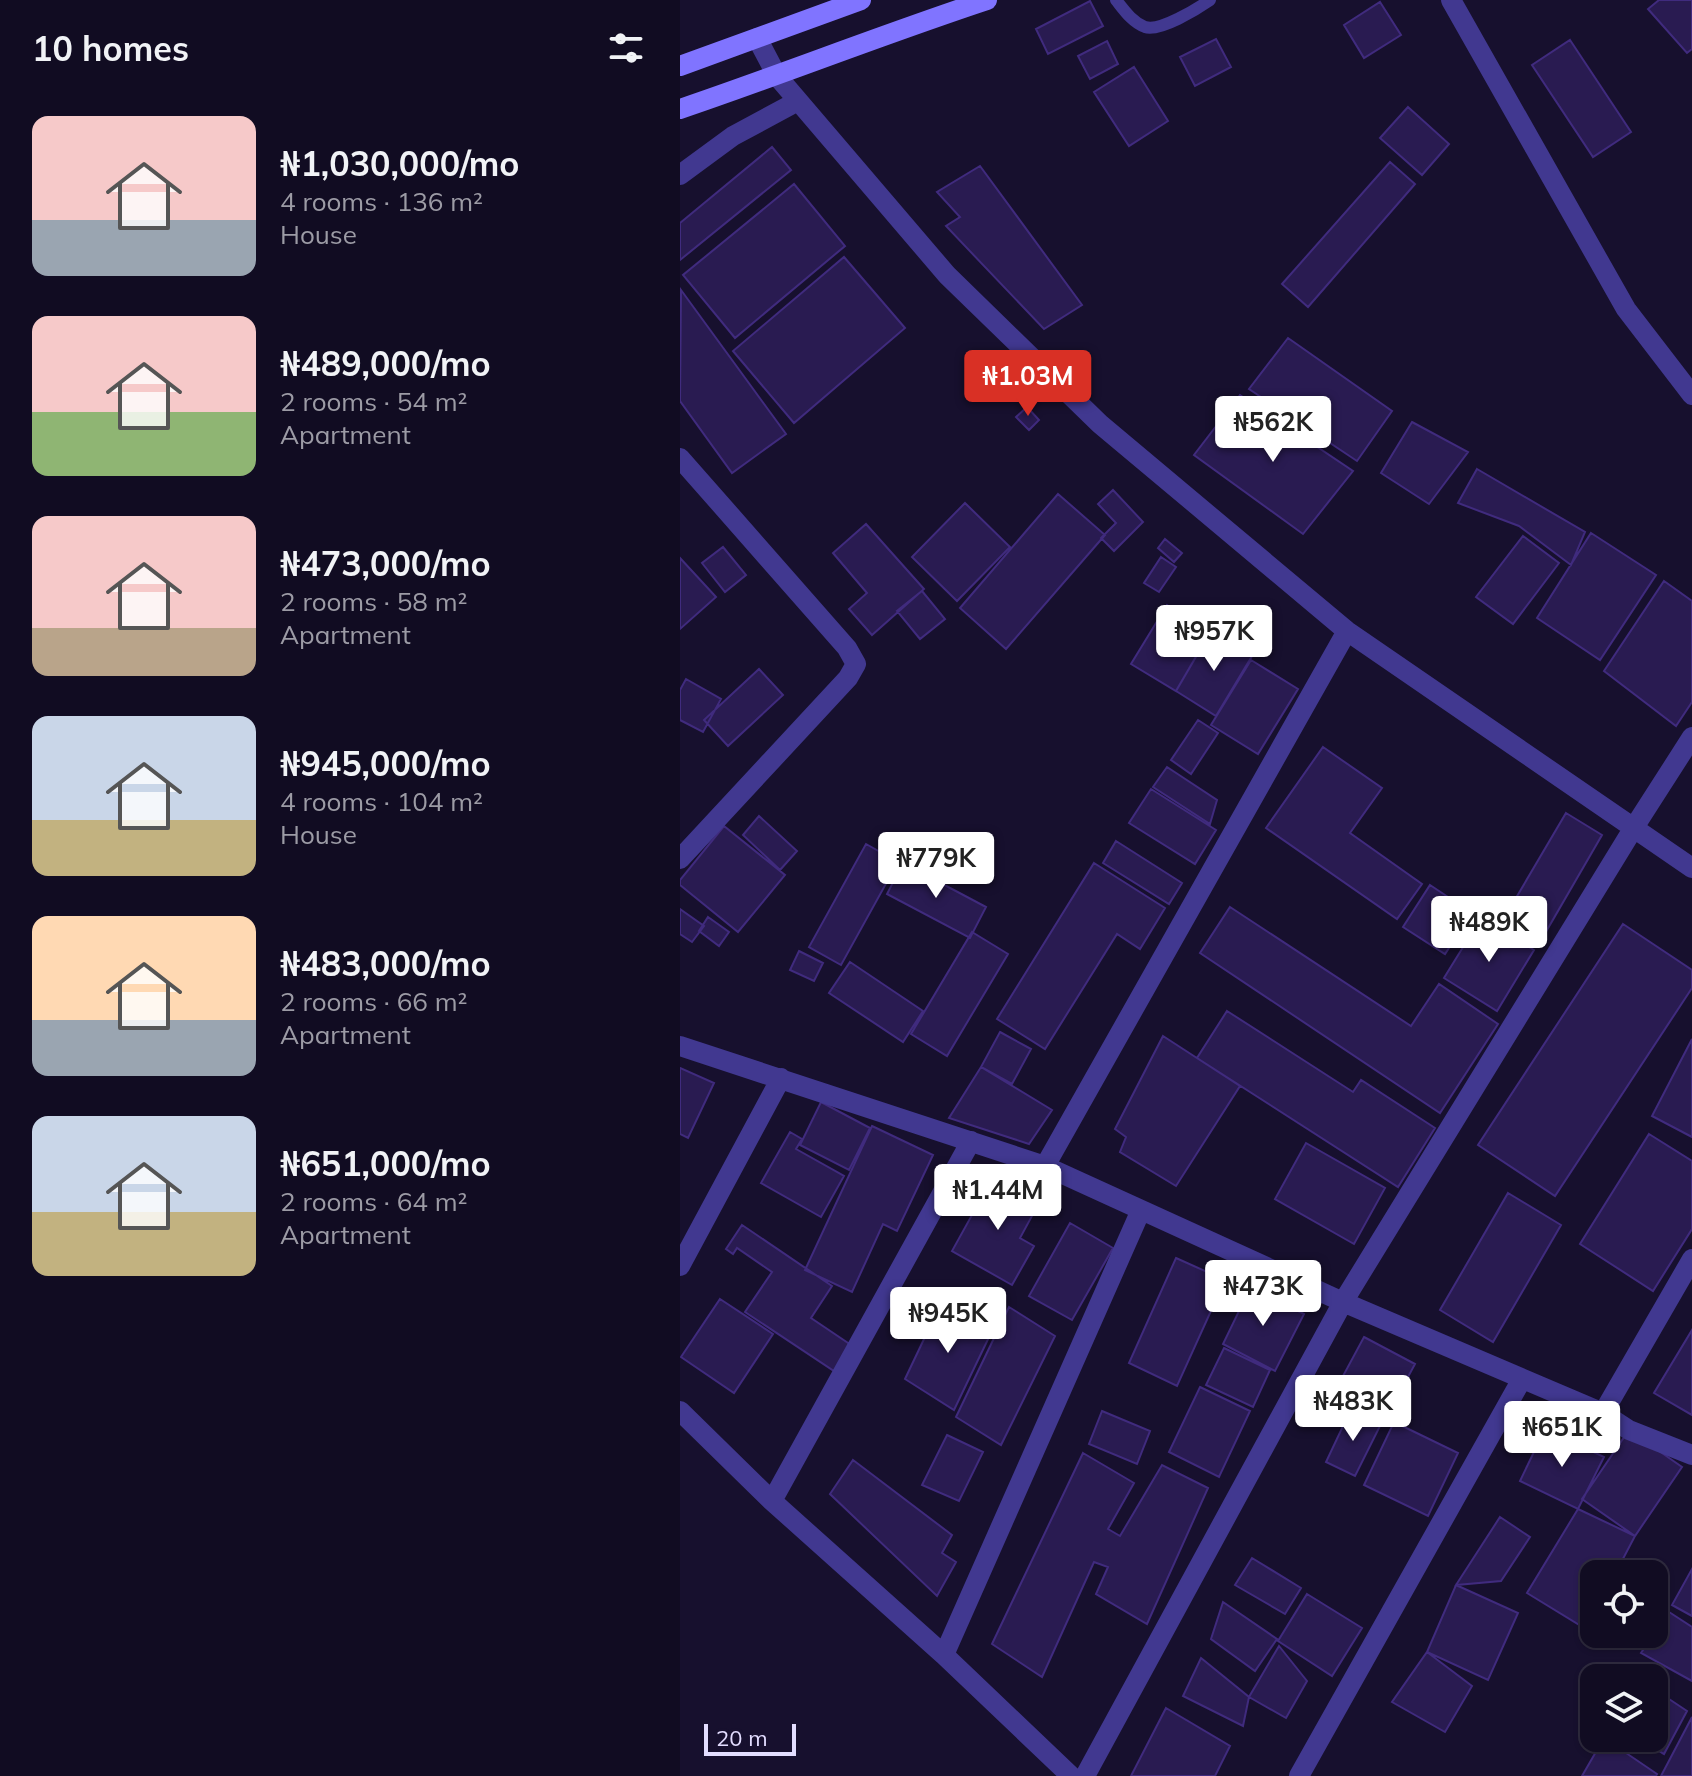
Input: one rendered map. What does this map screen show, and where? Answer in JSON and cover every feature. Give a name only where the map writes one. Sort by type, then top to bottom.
[{"type":"main road","points":[[680,66],[861,0]]},
{"type":"main road","points":[[680,109],[987,0]]},
{"type":"street","points":[[1451,0],[1626,309],[1692,395]]},
{"type":"street","points":[[757,38],[777,76],[947,275],[1100,424],[1347,631],[1692,868]]},
{"type":"street","points":[[680,175],[733,136],[798,101]]},
{"type":"street","points":[[680,458],[847,648],[856,664],[848,678],[680,859]]},
{"type":"street","points":[[1045,1166],[1347,631]]},
{"type":"street","points":[[1085,1776],[1343,1302],[1692,737]]},
{"type":"street","points":[[680,1046],[1045,1166],[1343,1302],[1603,1413],[1629,1430],[1692,1455]]},
{"type":"street","points":[[680,1266],[781,1078]]},
{"type":"street","points":[[772,1501],[971,1141]]},
{"type":"street","points":[[944,1655],[1141,1210]]},
{"type":"street","points":[[1603,1413],[1692,1259]]},
{"type":"street","points":[[1299,1776],[1522,1379]]},
{"type":"street","points":[[680,1411],[772,1501],[944,1655],[1071,1776]]},
{"type":"lane","points":[[1116,0],[1129,16],[1146,27],[1161,27],[1210,0]]},
{"type":"building","points":[[1659,0],[1692,0],[1692,49],[1687,53],[1648,9]]},
{"type":"building","points":[[1090,1],[1103,26],[1048,54],[1036,29]]},
{"type":"building","points":[[1380,2],[1401,35],[1364,58],[1344,25]]},
{"type":"building","points":[[1216,39],[1231,67],[1195,86],[1180,57]]},
{"type":"building","points":[[1570,40],[1631,132],[1593,157],[1532,65]]},
{"type":"building","points":[[1107,41],[1118,64],[1090,79],[1078,56]]},
{"type":"building","points":[[1134,67],[1168,121],[1129,146],[1094,92]]},
{"type":"building","points":[[1408,107],[1449,144],[1422,175],[1380,138]]},
{"type":"building","points":[[772,147],[791,170],[680,260],[680,223]]},
{"type":"building","points":[[1390,162],[1415,184],[1308,307],[1282,284]]},
{"type":"building","points":[[980,166],[1082,305],[1044,329],[946,226],[960,217],[937,192]]},
{"type":"building","points":[[794,184],[845,246],[735,338],[683,275]]},
{"type":"building","points":[[844,257],[905,328],[794,423],[733,351]]},
{"type":"building","points":[[681,290],[786,434],[732,473],[680,401]]},
{"type":"building","points":[[1288,338],[1392,411],[1357,461],[1249,389]]},
{"type":"building","points":[[1240,395],[1353,471],[1303,534],[1194,455]]},
{"type":"building","points":[[1027,407],[1039,420],[1029,430],[1016,417]]},
{"type":"building","points":[[1412,422],[1468,452],[1429,504],[1381,473]]},
{"type":"building","points":[[1477,469],[1585,532],[1571,565],[1519,526],[1458,503]]},
{"type":"building","points":[[1113,490],[1143,522],[1114,551],[1101,538],[1116,523],[1098,504]]},
{"type":"building","points":[[1058,494],[1105,535],[1006,649],[960,608]]},
{"type":"building","points":[[965,503],[1010,547],[957,601],[912,557]]},
{"type":"building","points":[[866,524],[924,589],[872,635],[849,609],[867,593],[833,553]]},
{"type":"building","points":[[1591,533],[1656,575],[1600,660],[1537,618]]},
{"type":"building","points":[[1523,536],[1559,563],[1513,624],[1476,597]]},
{"type":"building","points":[[1165,539],[1182,553],[1174,562],[1158,548]]},
{"type":"building","points":[[723,547],[746,575],[725,592],[702,563]]},
{"type":"building","points":[[1161,557],[1176,567],[1159,592],[1144,583]]},
{"type":"building","points":[[680,558],[716,597],[680,629]]},
{"type":"building","points":[[1664,581],[1692,601],[1692,702],[1676,726],[1604,671]]},
{"type":"building","points":[[922,591],[945,619],[920,639],[897,611]]},
{"type":"building","points":[[1167,605],[1211,631],[1176,691],[1131,664]]},
{"type":"building","points":[[1211,631],[1252,656],[1216,716],[1176,691]]},
{"type":"building","points":[[1251,660],[1298,689],[1258,754],[1211,725]]},
{"type":"building","points":[[759,669],[783,695],[728,746],[704,720]]},
{"type":"building","points":[[686,679],[721,699],[703,732],[680,720],[680,690]]},
{"type":"building","points":[[1198,720],[1218,733],[1191,774],[1171,760]]},
{"type":"building","points":[[1323,747],[1382,788],[1350,833],[1422,884],[1397,919],[1266,828]]},
{"type":"building","points":[[1167,767],[1217,800],[1210,824],[1153,787]]},
{"type":"building","points":[[1151,789],[1216,830],[1195,864],[1129,823]]},
{"type":"building","points":[[1566,813],[1602,835],[1540,942],[1503,920]]},
{"type":"building","points":[[759,816],[797,851],[780,870],[743,835]]},
{"type":"building","points":[[724,826],[785,875],[738,932],[680,885],[680,880]]},
{"type":"building","points":[[1116,841],[1182,883],[1169,904],[1103,863]]},
{"type":"building","points":[[866,844],[898,862],[841,965],[809,947]]},
{"type":"building","points":[[903,863],[986,907],[970,938],[887,894]]},
{"type":"building","points":[[1094,863],[1165,908],[1140,949],[1117,934],[1045,1049],[997,1019]]},
{"type":"building","points":[[1430,885],[1472,913],[1445,954],[1403,927]]},
{"type":"building","points":[[1230,907],[1411,1026],[1439,984],[1498,1024],[1440,1113],[1200,953]]},
{"type":"building","points":[[680,909],[704,926],[692,942],[680,934]]},
{"type":"building","points":[[708,917],[729,932],[719,946],[699,931]]},
{"type":"building","points":[[1481,918],[1534,950],[1497,1011],[1444,978]]},
{"type":"building","points":[[1623,924],[1692,970],[1692,988],[1555,1196],[1478,1145]]},
{"type":"building","points":[[972,932],[1008,954],[947,1056],[911,1034]]},
{"type":"building","points":[[799,951],[823,963],[814,981],[790,970]]},
{"type":"building","points":[[850,962],[923,1011],[903,1042],[829,993]]},
{"type":"building","points":[[1227,1011],[1353,1092],[1361,1080],[1435,1128],[1398,1187],[1197,1058]]},
{"type":"building","points":[[1000,1032],[1031,1049],[1012,1084],[981,1067]]},
{"type":"building","points":[[1163,1036],[1240,1086],[1176,1186],[1120,1152],[1126,1137],[1115,1129]]},
{"type":"building","points":[[1692,1039],[1692,1137],[1652,1116]]},
{"type":"building","points":[[981,1067],[1052,1110],[1029,1144],[949,1118]]},
{"type":"building","points":[[680,1068],[714,1083],[688,1138],[680,1134]]},
{"type":"building","points":[[821,1102],[870,1128],[849,1170],[800,1145]]},
{"type":"building","points":[[872,1126],[933,1155],[897,1231],[883,1224],[852,1292],[805,1270]]},
{"type":"building","points":[[790,1132],[802,1139],[796,1149],[844,1176],[821,1217],[761,1183]]},
{"type":"building","points":[[1649,1134],[1692,1161],[1692,1229],[1653,1291],[1580,1244]]},
{"type":"building","points":[[1306,1143],[1385,1188],[1354,1244],[1275,1199]]},
{"type":"building","points":[[993,1177],[1039,1203],[1020,1238],[1034,1246],[1012,1285],[952,1251]]},
{"type":"building","points":[[1508,1193],[1561,1225],[1493,1342],[1440,1310]]},
{"type":"building","points":[[1070,1223],[1113,1248],[1072,1320],[1029,1296]]},
{"type":"building","points":[[742,1225],[832,1286],[811,1318],[854,1347],[837,1373],[745,1312],[772,1272],[737,1248],[733,1254],[726,1249]]},
{"type":"building","points":[[1176,1258],[1225,1280],[1177,1386],[1129,1363]]},
{"type":"building","points":[[1245,1284],[1304,1314],[1275,1371],[1223,1344],[1241,1307],[1235,1304]]},
{"type":"building","points":[[944,1297],[991,1333],[954,1410],[905,1379]]},
{"type":"building","points":[[720,1299],[773,1334],[734,1393],[681,1357]]},
{"type":"building","points":[[1009,1307],[1055,1336],[1001,1445],[956,1417]]},
{"type":"building","points":[[1692,1330],[1692,1415],[1654,1393]]},
{"type":"building","points":[[1364,1337],[1415,1364],[1387,1416],[1336,1389]]},
{"type":"building","points":[[1224,1348],[1270,1370],[1253,1407],[1206,1385]]},
{"type":"building","points":[[1200,1387],[1250,1411],[1219,1477],[1169,1452]]},
{"type":"building","points":[[1351,1409],[1381,1424],[1355,1476],[1326,1462]]},
{"type":"building","points":[[1102,1411],[1150,1431],[1137,1464],[1089,1444]]},
{"type":"building","points":[[1394,1422],[1458,1453],[1428,1516],[1364,1485]]},
{"type":"building","points":[[1545,1429],[1604,1457],[1578,1509],[1520,1481]]},
{"type":"building","points":[[1629,1430],[1682,1467],[1635,1536],[1582,1499]]},
{"type":"building","points":[[947,1435],[983,1452],[959,1501],[922,1485]]},
{"type":"building","points":[[1083,1453],[1134,1483],[1108,1529],[1120,1536],[1162,1465],[1208,1488],[1147,1624],[1096,1594],[1108,1567],[1094,1562],[1042,1677],[992,1644]]},
{"type":"building","points":[[853,1460],[952,1535],[942,1553],[956,1562],[937,1596],[830,1494]]},
{"type":"building","points":[[1578,1509],[1635,1536],[1622,1560],[1580,1560],[1580,1625],[1527,1593]]},
{"type":"building","points":[[1500,1517],[1530,1537],[1501,1581],[1456,1585]]},
{"type":"building","points":[[1252,1558],[1301,1588],[1285,1614],[1235,1585]]},
{"type":"building","points":[[1692,1569],[1692,1616],[1672,1605]]},
{"type":"building","points":[[1456,1585],[1518,1613],[1488,1680],[1427,1652]]},
{"type":"building","points":[[1307,1594],[1362,1628],[1332,1676],[1278,1641]]},
{"type":"building","points":[[1223,1602],[1277,1639],[1255,1671],[1211,1639]]},
{"type":"building","points":[[1668,1613],[1692,1627],[1692,1681],[1668,1668],[1668,1664],[1661,1664],[1641,1653],[1644,1648],[1668,1648]]},
{"type":"building","points":[[1279,1646],[1307,1681],[1286,1718],[1249,1697]]},
{"type":"building","points":[[1427,1652],[1472,1686],[1445,1732],[1392,1702]]},
{"type":"building","points":[[1201,1658],[1249,1697],[1243,1726],[1183,1696]]},
{"type":"building","points":[[1668,1698],[1687,1711],[1668,1747]]},
{"type":"building","points":[[1166,1708],[1230,1746],[1215,1776],[1131,1776]]},
{"type":"building","points":[[1692,1717],[1692,1776],[1661,1776]]},
{"type":"building","points":[[1596,1752],[1625,1752],[1657,1774],[1656,1776],[1582,1776]]}]
